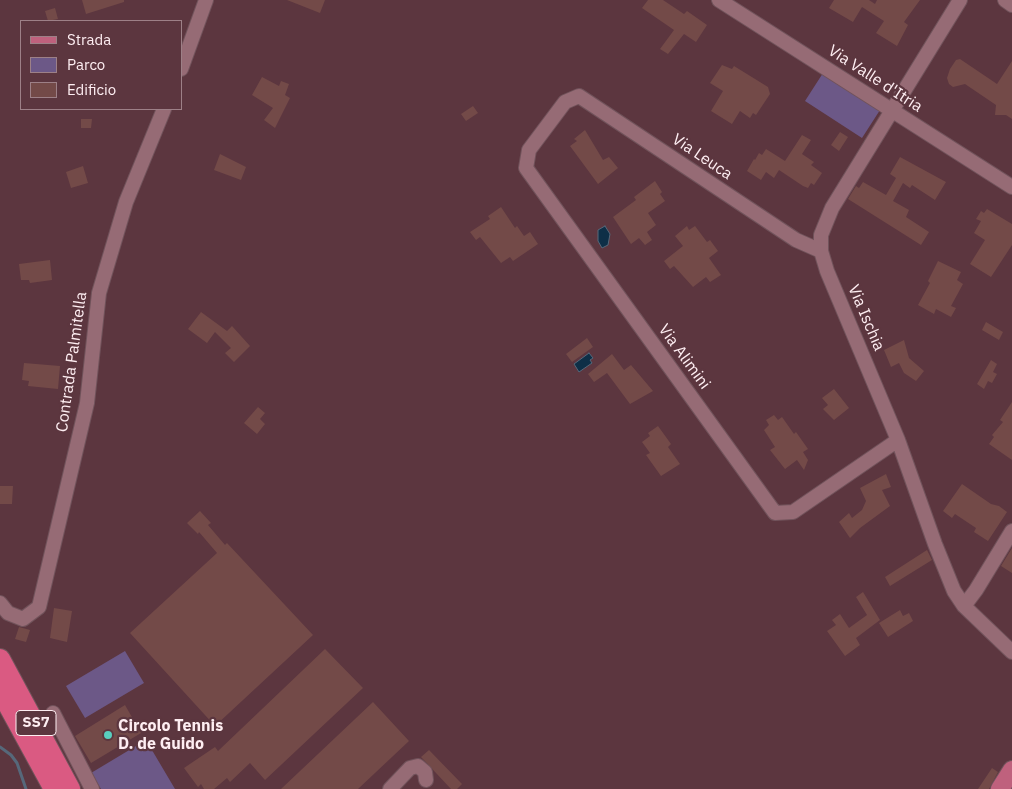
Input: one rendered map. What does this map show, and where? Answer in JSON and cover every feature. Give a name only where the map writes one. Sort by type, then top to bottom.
[{"type":"highway","name":"SS7","points":[[0,659],[70,789]]},
{"type":"highway","name":"SS7","points":[[0,690],[54,789]]},
{"type":"main road","points":[[1000,789],[1012,770]]},
{"type":"street","points":[[182,66],[206,0]]},
{"type":"street","name":"Via Valle d'Itria","points":[[720,0],[1012,187]]},
{"type":"street","name":"Via Ischia","points":[[960,0],[832,208],[821,235],[821,250],[827,271],[898,440],[954,591],[964,606],[1012,652]]},
{"type":"street","points":[[1005,0],[1012,5]]},
{"type":"street","name":"Via Leuca","points":[[565,102],[579,96],[796,240],[821,250]]},
{"type":"street","name":"Via Alimini","points":[[565,102],[529,150],[526,168],[775,513],[793,512],[898,440]]},
{"type":"street","name":"Contrada Palmitella","points":[[0,603],[8,613],[23,619],[39,607],[87,402],[99,293],[126,202],[164,110]]},
{"type":"street","points":[[964,606],[1012,531]]},
{"type":"street","points":[[53,713],[92,789]]},
{"type":"street","points":[[390,789],[400,776],[410,768],[418,766],[425,772],[426,780]]},
{"type":"green space","points":[[823,73],[880,110],[862,138],[805,101]]},
{"type":"green space","points":[[125,651],[144,683],[85,718],[66,686]]},
{"type":"green space","points":[[146,740],[175,789],[101,789],[91,773]]},
{"type":"water","points":[[605,226],[610,234],[608,245],[602,248],[598,241],[598,230]]},
{"type":"water","points":[[589,353],[593,358],[590,360],[592,363],[579,372],[574,364]]},
{"type":"building","points":[[82,0],[124,0],[124,2],[86,14]]},
{"type":"building","points":[[287,0],[325,0],[320,13]]},
{"type":"building","points":[[648,0],[663,0],[684,14],[687,11],[707,25],[696,42],[684,34],[668,54],[660,49],[674,30],[642,8]]},
{"type":"building","points":[[834,0],[869,0],[875,4],[877,0],[920,0],[904,22],[908,25],[897,46],[876,33],[884,21],[862,7],[853,22],[829,8]]},
{"type":"building","points":[[55,8],[58,19],[48,20],[45,11]]},
{"type":"building","points":[[960,59],[997,84],[1012,61],[1012,119],[1006,115],[995,115],[996,105],[965,84],[953,87],[949,84],[947,78],[950,69],[956,60]]},
{"type":"building","points":[[722,65],[732,69],[734,66],[768,87],[770,94],[756,115],[753,113],[750,118],[740,111],[732,124],[711,111],[723,91],[710,83]]},
{"type":"building","points":[[262,77],[279,86],[281,81],[289,84],[285,95],[290,98],[275,128],[264,120],[273,108],[252,95]]},
{"type":"building","points":[[473,106],[478,113],[466,121],[461,114]]},
{"type":"building","points":[[81,119],[92,119],[91,128],[81,128]]},
{"type":"building","points":[[585,130],[603,160],[609,157],[618,168],[598,184],[570,146],[577,141],[574,139]]},
{"type":"building","points":[[840,132],[848,137],[839,151],[831,145]]},
{"type":"building","points":[[802,135],[811,140],[802,154],[814,162],[811,165],[822,173],[814,185],[811,183],[808,188],[803,186],[779,170],[774,178],[766,172],[761,180],[747,171],[759,153],[762,155],[766,149],[785,161]]},
{"type":"building","points":[[220,154],[246,167],[241,180],[214,170]]},
{"type":"building","points":[[900,157],[946,182],[935,200],[912,185],[910,188],[903,183],[893,201],[909,210],[906,217],[929,232],[921,245],[848,199],[856,186],[859,188],[863,182],[886,195],[896,178],[890,174]]},
{"type":"building","points":[[83,166],[88,183],[71,188],[66,172]]},
{"type":"building","points":[[655,181],[665,201],[648,213],[656,225],[647,232],[652,240],[645,245],[639,238],[631,244],[613,217],[636,200],[634,197]]},
{"type":"building","points":[[501,207],[515,228],[517,226],[524,236],[530,232],[538,244],[513,261],[510,257],[501,263],[480,237],[476,240],[470,232],[490,219],[488,216]]},
{"type":"building","points":[[987,209],[1012,224],[1012,245],[991,277],[970,264],[985,240],[974,233],[981,221],[976,219],[981,211],[984,213]]},
{"type":"building","points":[[687,226],[689,230],[695,226],[707,242],[710,240],[718,251],[709,258],[721,275],[710,282],[706,277],[693,287],[674,266],[670,269],[664,261],[683,246],[675,236]]},
{"type":"building","points":[[50,260],[52,280],[30,283],[29,280],[21,280],[19,264]]},
{"type":"building","points":[[938,261],[961,272],[957,280],[963,284],[951,306],[956,308],[951,317],[936,309],[934,314],[918,305],[930,283],[928,281]]},
{"type":"building","points":[[201,312],[227,331],[232,326],[250,346],[234,362],[225,353],[231,348],[215,332],[207,343],[188,329]]},
{"type":"building","points":[[986,322],[1003,332],[999,340],[982,330]]},
{"type":"building","points":[[587,338],[593,347],[572,362],[566,354]]},
{"type":"building","points":[[904,340],[909,358],[924,371],[916,381],[904,373],[899,363],[891,367],[884,350]]},
{"type":"building","points":[[612,354],[624,370],[631,365],[653,391],[630,404],[607,373],[594,382],[588,374]]},
{"type":"building","points":[[991,360],[997,364],[993,372],[997,374],[992,383],[988,381],[984,389],[977,384]]},
{"type":"building","points":[[24,363],[60,366],[58,389],[28,386],[29,381],[22,380]]},
{"type":"building","points":[[834,389],[849,408],[834,420],[823,409],[828,405],[822,398]]},
{"type":"building","points":[[1012,402],[1012,460],[989,444],[994,437],[992,435],[1003,422],[1000,420]]},
{"type":"building","points":[[258,407],[265,413],[260,419],[265,424],[257,434],[244,423]]},
{"type":"building","points":[[774,415],[778,420],[782,417],[808,449],[803,452],[808,460],[804,470],[797,460],[785,469],[770,450],[775,447],[764,430],[769,425],[766,420]]},
{"type":"building","points":[[658,426],[671,444],[668,447],[680,464],[661,476],[646,455],[650,453],[642,442],[650,436],[648,433]]},
{"type":"building","points":[[886,474],[891,487],[882,490],[890,506],[860,528],[850,538],[839,522],[849,513],[852,518],[862,510],[866,501],[860,488]]},
{"type":"building","points":[[962,484],[991,504],[999,506],[1007,512],[988,541],[974,532],[976,528],[955,514],[952,518],[943,511]]},
{"type":"building","points":[[0,486],[13,486],[12,504],[0,504]]},
{"type":"building","points":[[200,511],[211,523],[208,525],[225,545],[227,543],[313,635],[215,726],[130,633],[217,553],[199,532],[198,534],[187,523]]},
{"type":"building","points":[[1012,548],[1012,573],[1001,566]]},
{"type":"building","points":[[927,550],[932,560],[890,586],[885,577]]},
{"type":"building","points":[[863,592],[880,620],[856,638],[860,645],[845,656],[827,631],[836,625],[832,620],[840,614],[849,628],[867,615],[856,597]]},
{"type":"building","points":[[54,608],[72,611],[67,642],[50,638]]},
{"type":"building","points":[[900,610],[903,616],[909,613],[913,621],[888,637],[879,623]]},
{"type":"building","points":[[19,627],[30,630],[26,642],[15,639]]},
{"type":"building","points":[[325,649],[363,688],[265,780],[250,763],[230,782],[227,778],[214,789],[204,789],[201,784],[198,787],[184,768],[215,747],[218,751]]},
{"type":"building","points":[[373,702],[409,741],[358,789],[281,789]]},
{"type":"building","name":"Circolo Tennis D. de Guido","points":[[125,705],[141,733],[91,763],[75,736]]},
{"type":"building","points":[[429,750],[462,784],[457,789],[451,789],[421,757]]},
{"type":"building","points":[[992,768],[998,772],[989,789],[978,789]]},
{"type":"waterway","points":[[0,747],[11,755],[17,763],[26,789]]},
{"type":"place","name":"Circolo Tennis D. de Guido","points":[[108,735]]}]
